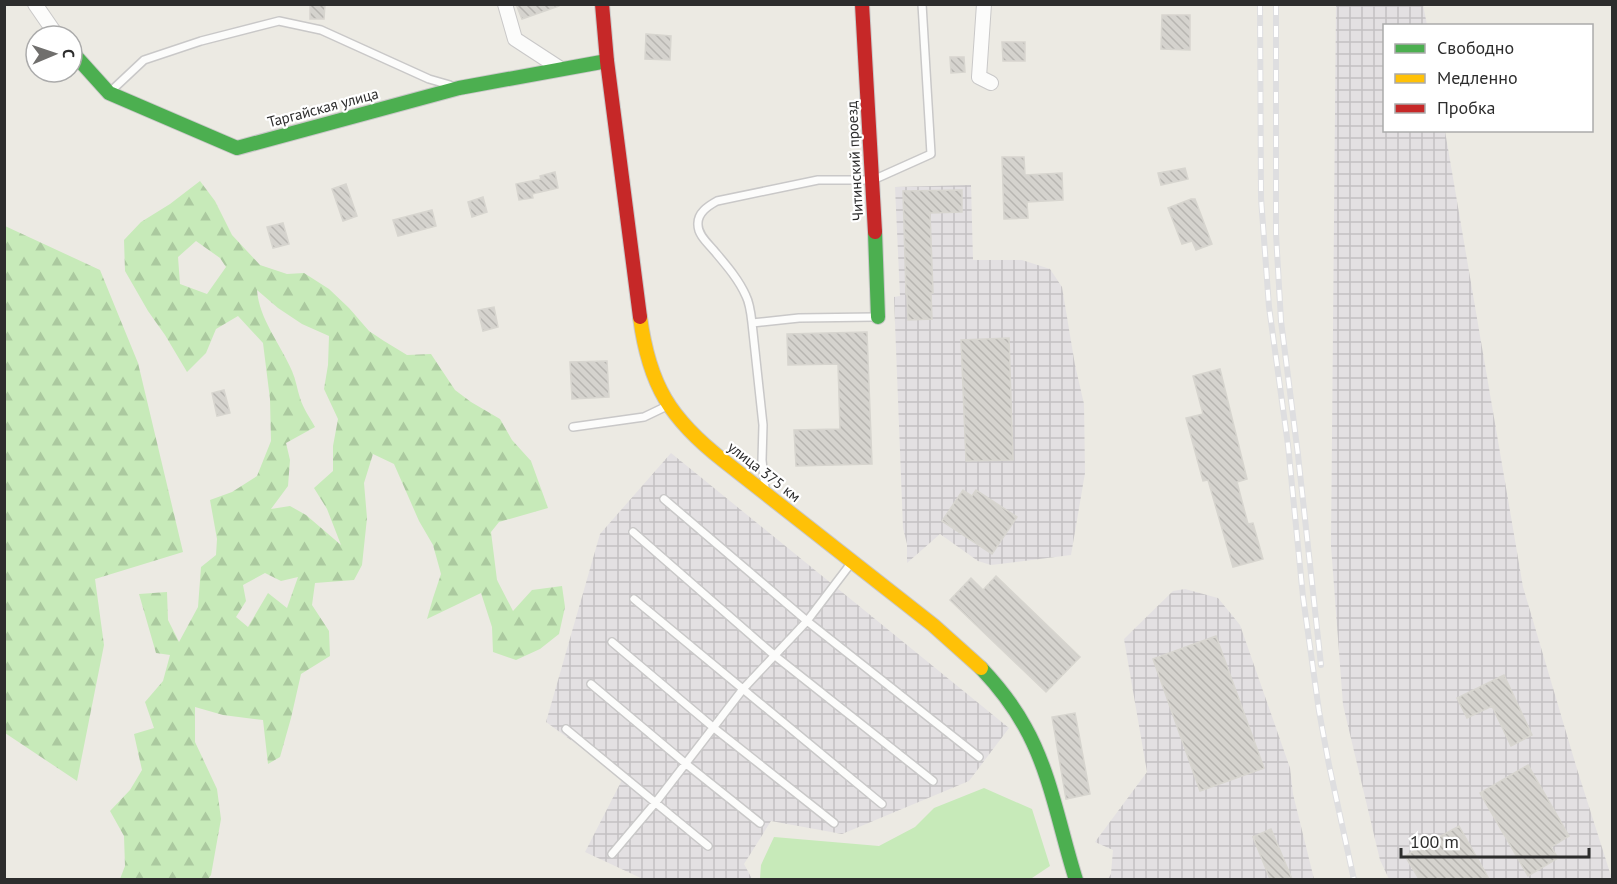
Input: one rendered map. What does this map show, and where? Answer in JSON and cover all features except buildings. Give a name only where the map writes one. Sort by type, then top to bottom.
[{"type":"main road","name":"улица 375 км","points":[[602,4],[607,61],[644,346],[654,379],[667,406],[688,432],[703,445],[919,613],[994,682],[1026,728],[1036,752],[1076,879]]},
{"type":"main road","name":"Читинский проезд","points":[[862,4],[873,180],[878,317]]},
{"type":"main road","name":"Таргайская улица","points":[[84,65],[109,93],[237,148],[459,88],[607,61]]},
{"type":"street","points":[[35,4],[49,24]]},
{"type":"street","points":[[505,4],[515,39],[561,69]]},
{"type":"street","points":[[984,4],[979,77],[991,83]]},
{"type":"lane","points":[[766,494],[762,460],[763,424],[750,307],[746,294],[732,273],[701,234],[698,225],[700,216],[706,207],[717,201],[818,180],[873,180],[931,154],[922,4]]},
{"type":"lane","points":[[109,93],[144,60],[201,40],[279,21],[321,30],[429,79],[459,88]]},
{"type":"lane","points":[[752,323],[799,318],[878,317]]},
{"type":"lane","points":[[573,427],[644,417],[667,406]]},
{"type":"lane","points":[[664,499],[807,621],[979,757]]},
{"type":"lane","points":[[633,532],[774,655],[933,781]]},
{"type":"lane","points":[[612,854],[656,802],[743,688],[807,621],[852,562]]},
{"type":"lane","points":[[634,599],[882,804]]},
{"type":"lane","points":[[612,642],[714,728],[834,823]]},
{"type":"lane","points":[[591,684],[760,823]]},
{"type":"lane","points":[[566,729],[708,846]]},
{"type":"shaded area","points":[[1336,5],[1423,5],[1427,24],[1383,24],[1383,132],[1445,132],[1523,587],[1612,879],[1389,879],[1380,860],[1343,705],[1331,546]]},
{"type":"shaded area","points":[[971,185],[973,260],[1022,260],[1050,269],[1062,287],[1084,404],[1085,473],[1071,555],[991,565],[978,561],[940,534],[907,563],[907,544],[903,528],[894,297],[900,296],[895,187]]},
{"type":"shaded area","points":[[671,453],[1009,728],[969,781],[842,834],[771,821],[744,864],[752,879],[645,880],[585,852],[623,778],[546,722],[600,534]]},
{"type":"shaded area","points":[[1185,589],[1218,598],[1240,625],[1290,768],[1293,794],[1314,879],[1108,879],[1111,874],[1113,850],[1095,842],[1147,772],[1124,639],[1173,591]]},
{"type":"green space","points":[[200,181],[215,201],[232,235],[260,265],[287,274],[304,273],[329,289],[369,331],[384,341],[407,355],[431,354],[455,390],[500,419],[512,440],[531,461],[548,508],[499,522],[491,532],[497,580],[513,611],[532,590],[562,586],[565,607],[559,634],[540,649],[516,660],[493,652],[492,627],[481,593],[427,619],[441,574],[433,545],[419,521],[394,464],[373,454],[364,483],[367,518],[362,565],[354,580],[315,583],[312,605],[329,631],[330,656],[301,674],[280,757],[268,764],[263,720],[223,715],[195,707],[195,742],[217,789],[221,819],[211,875],[208,879],[120,879],[125,866],[124,836],[110,811],[130,790],[142,770],[134,734],[154,728],[145,702],[163,681],[170,655],[156,653],[139,594],[167,592],[168,620],[179,642],[198,607],[201,567],[216,555],[217,539],[210,500],[232,492],[257,476],[271,441],[270,399],[263,343],[238,316],[216,329],[206,353],[187,372],[125,271],[124,240],[141,222]],"holes":[[[196,241],[220,258],[226,267],[207,294],[180,284],[178,257]],[[257,290],[302,324],[329,336],[324,389],[338,419],[333,446],[333,471],[314,488],[327,509],[341,545],[306,515],[290,506],[271,509],[288,486],[290,460],[286,443],[315,427],[300,398],[292,371],[266,322]],[[265,573],[281,581],[298,577],[287,608],[268,593],[248,627],[236,617],[246,601],[243,585]]]},
{"type":"green space","points":[[5,226],[100,270],[138,363],[183,552],[95,579],[104,645],[77,781],[5,733]]},
{"type":"green space","points":[[984,788],[1032,809],[1050,866],[1029,880],[760,879],[761,865],[774,837],[879,846],[915,827],[934,808]]},
{"type":"railway","points":[[1260,4],[1261,198],[1269,307],[1288,445],[1303,597],[1319,711],[1354,880]]},
{"type":"railway","points":[[1276,4],[1276,234],[1281,321],[1321,665]]},
{"type":"traffic: fast","points":[[84,65],[109,93],[237,148],[459,88],[607,61]]},
{"type":"traffic: fast","points":[[875,232],[878,317]]},
{"type":"traffic: fast","points":[[981,668],[1010,703],[1034,745],[1048,782],[1076,880]]},
{"type":"traffic: slow","points":[[640,317],[649,362],[656,381],[665,399],[689,430],[705,446],[933,625],[981,668]]},
{"type":"traffic: jam","points":[[602,4],[607,61],[640,317]]},
{"type":"traffic: jam","points":[[862,4],[875,232]]}]
